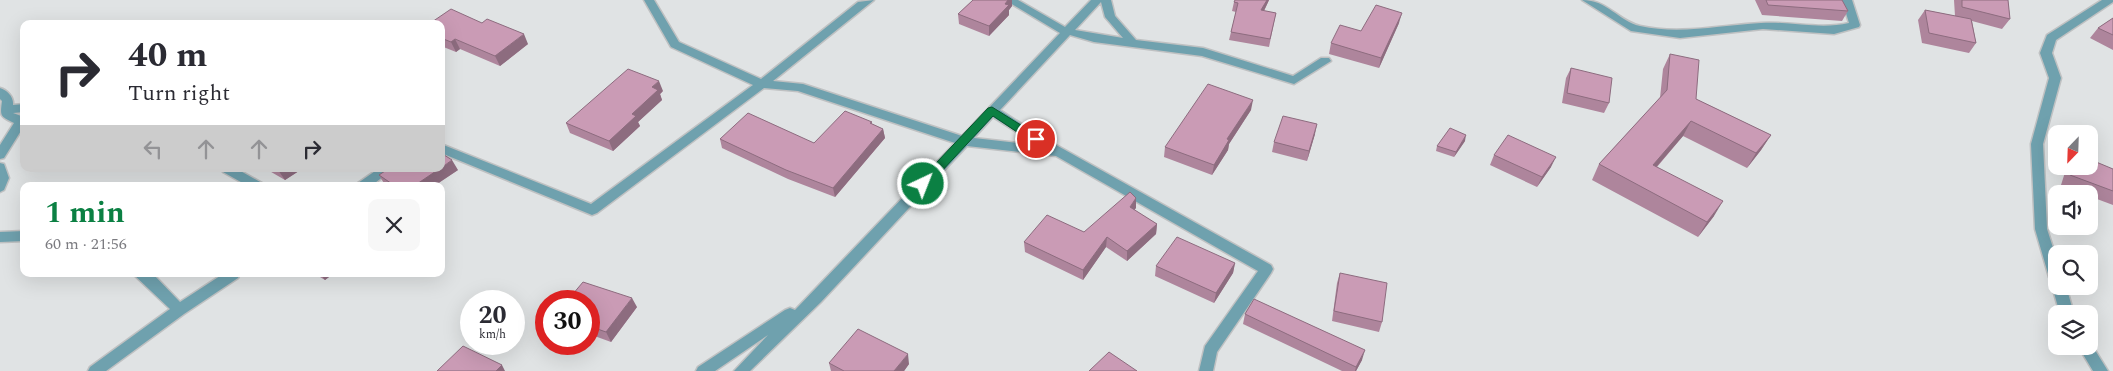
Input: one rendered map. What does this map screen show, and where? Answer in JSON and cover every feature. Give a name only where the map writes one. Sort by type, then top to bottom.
[{"type":"street","points":[[649,0],[675,44],[762,84],[799,87],[963,141],[1059,152]]},
{"type":"street","points":[[445,150],[592,210],[762,84],[869,0]]},
{"type":"street","points":[[1010,0],[1067,31],[1094,38],[1203,52],[1294,80],[1326,61]]},
{"type":"street","points":[[740,371],[816,298],[1097,0]]},
{"type":"street","points":[[1106,0],[1110,17],[1133,43]]},
{"type":"street","points":[[1587,0],[1635,29],[1680,34],[1763,26],[1834,30],[1855,25],[1847,0]]},
{"type":"street","points":[[2048,251],[2041,228],[2037,144],[2055,78],[2046,53],[2051,38],[2109,0]]},
{"type":"street","points":[[0,92],[8,100],[6,114],[20,121]]},
{"type":"street","points":[[7,109],[20,108]]},
{"type":"street","points":[[992,111],[1059,152],[1266,269],[1210,350],[1206,371]]},
{"type":"street","points":[[0,154],[20,123]]},
{"type":"street","points":[[0,167],[3,178],[0,187]]},
{"type":"street","points":[[232,172],[251,182]]},
{"type":"street","points":[[368,182],[383,172]]},
{"type":"street","points":[[0,237],[20,236]]},
{"type":"street","points":[[146,277],[179,310]]},
{"type":"street","points":[[95,371],[179,310],[228,277]]},
{"type":"street","points":[[703,371],[816,298]]},
{"type":"street","points":[[2091,355],[2101,371]]},
{"type":"building","points":[[973,0],[1008,0],[1005,4],[1009,5],[989,26],[958,14]]},
{"type":"building","points":[[1235,0],[1267,0],[1261,10],[1276,13],[1270,39],[1231,32],[1238,3],[1234,2]]},
{"type":"building","points":[[1766,0],[1842,0],[1848,11],[1768,5]]},
{"type":"building","points":[[1962,0],[2008,0],[2010,19],[1962,7]]},
{"type":"building","points":[[1376,5],[1402,13],[1381,58],[1331,43],[1340,25],[1361,31]]},
{"type":"building","points":[[451,9],[482,23],[487,19],[524,34],[495,56],[455,39],[451,42],[445,40],[445,20],[435,20]]},
{"type":"building","points":[[1925,10],[1971,19],[1976,43],[1929,33]]},
{"type":"building","points":[[2113,18],[2113,35],[2098,28]]},
{"type":"building","points":[[1670,54],[1699,60],[1696,99],[1771,135],[1756,153],[1691,121],[1653,165],[1723,201],[1707,222],[1599,164],[1667,90]]},
{"type":"building","points":[[1571,68],[1612,78],[1609,103],[1567,93]]},
{"type":"building","points":[[628,69],[659,81],[652,87],[658,90],[632,114],[636,116],[609,141],[566,123]]},
{"type":"building","points":[[1208,84],[1253,100],[1227,139],[1229,140],[1214,165],[1165,147]]},
{"type":"building","points":[[845,111],[872,122],[870,123],[883,129],[833,188],[786,170],[720,139],[748,113],[814,143]]},
{"type":"building","points":[[1283,116],[1317,124],[1309,151],[1274,142]]},
{"type":"building","points":[[1450,128],[1466,135],[1456,152],[1437,146]]},
{"type":"building","points":[[1508,135],[1556,157],[1542,177],[1494,155]]},
{"type":"building","points":[[445,156],[452,160],[445,165]]},
{"type":"building","points":[[2098,163],[2113,169],[2113,191],[2070,175],[2098,175]]},
{"type":"building","points":[[384,172],[435,172],[420,182],[389,182],[379,175]]},
{"type":"building","points":[[1130,192],[1136,198],[1130,207],[1157,224],[1127,251],[1107,237],[1083,270],[1024,242],[1047,215],[1084,232]]},
{"type":"building","points":[[1177,237],[1235,263],[1216,293],[1156,266]]},
{"type":"building","points":[[1340,273],[1387,283],[1382,322],[1334,311]]},
{"type":"building","points":[[583,282],[632,298],[606,332],[600,330],[600,290],[576,290]]},
{"type":"building","points":[[1254,299],[1365,350],[1356,367],[1245,314]]},
{"type":"building","points":[[858,329],[908,354],[894,371],[844,371],[829,363]]},
{"type":"building","points":[[460,349],[460,355],[481,355],[502,365],[496,371],[437,371]]},
{"type":"building","points":[[1109,352],[1137,371],[1089,371]]},
{"type":"route","points":[[923,184],[992,111],[1036,139]]}]
